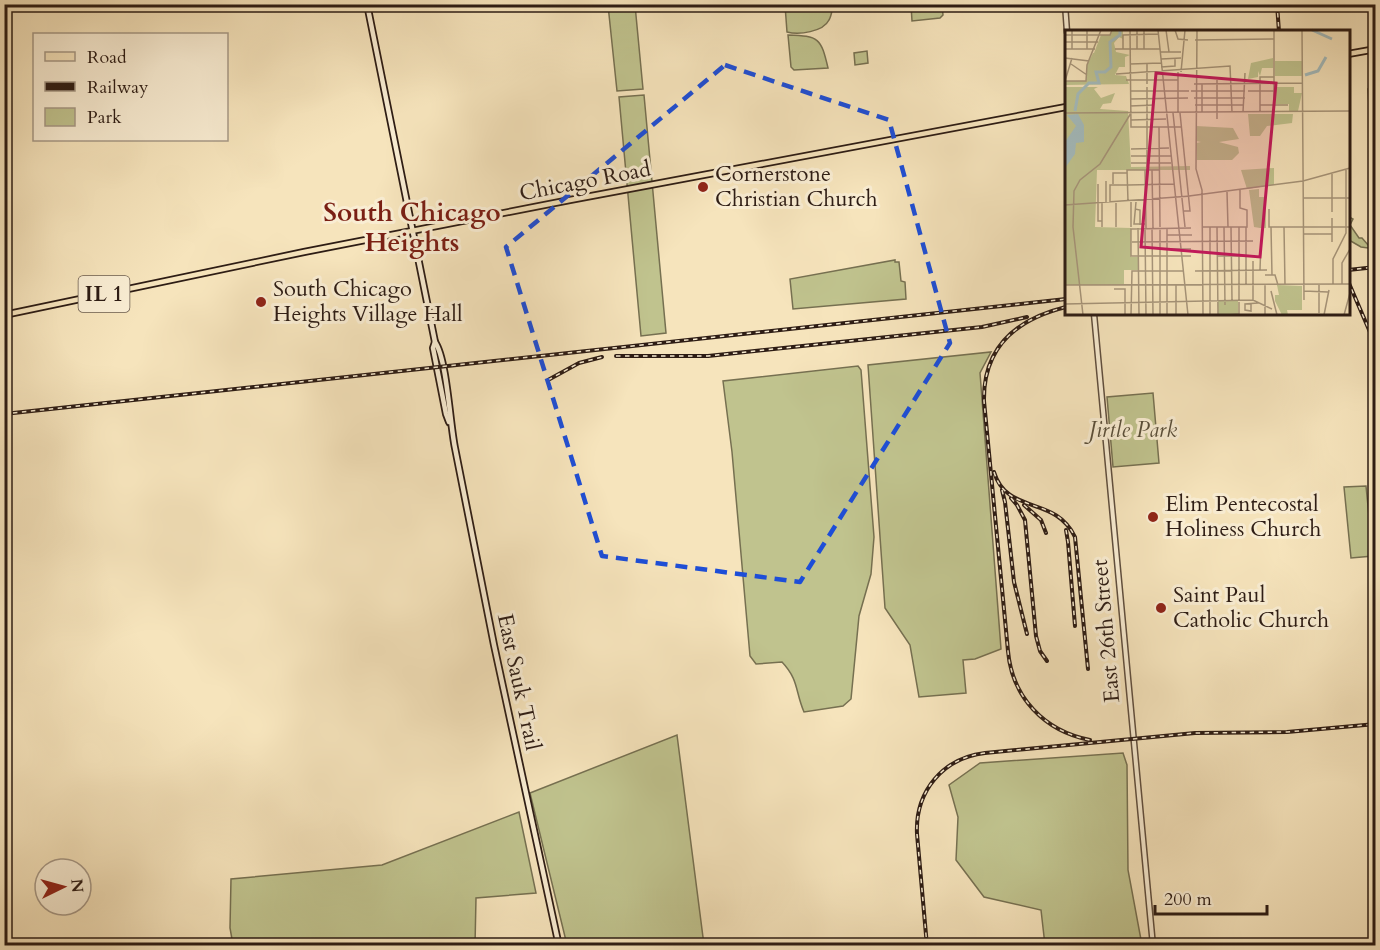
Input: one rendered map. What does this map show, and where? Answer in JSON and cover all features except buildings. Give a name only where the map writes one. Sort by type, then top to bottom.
[{"type":"main road","name":"East Sauk Trail","points":[[367,4],[435,342],[438,347],[439,367],[451,412],[450,424],[494,645],[559,945]]},
{"type":"main road","points":[[1350,54],[1376,50]]},
{"type":"main road","name":"Chicago Road","points":[[4,315],[304,252],[1065,106]]},
{"type":"street","points":[[1065,4],[1067,30]]},
{"type":"street","name":"East 26th Street","points":[[1094,315],[1153,945]]},
{"type":"highlighted area","points":[[725,65],[889,120],[950,343],[800,582],[602,556],[506,247]]},
{"type":"green space","points":[[785,4],[833,5],[831,16],[826,24],[810,32],[798,33],[787,32]]},
{"type":"green space","points":[[608,5],[635,5],[643,89],[617,91]]},
{"type":"green space","points":[[911,5],[942,5],[943,15],[940,18],[912,21]]},
{"type":"green space","points":[[788,35],[806,36],[817,41],[823,50],[828,68],[794,70],[791,67]]},
{"type":"green space","points":[[867,51],[868,63],[855,65],[854,53]]},
{"type":"green space","points":[[1368,89],[1375,89],[1375,158],[1372,158]]},
{"type":"green space","points":[[644,95],[666,333],[641,336],[619,97]]},
{"type":"green space","points":[[1350,225],[1359,238],[1362,238],[1369,246],[1368,248],[1350,241]]},
{"type":"green space","points":[[895,260],[899,262],[901,281],[905,282],[906,299],[793,309],[790,279]]},
{"type":"green space","points":[[991,352],[980,373],[1001,649],[975,659],[963,660],[966,693],[919,697],[910,645],[885,608],[868,365]]},
{"type":"green space","points":[[858,366],[861,370],[874,537],[871,574],[859,616],[851,699],[843,706],[804,712],[794,680],[782,662],[756,664],[750,656],[732,452],[723,381]]},
{"type":"green space","name":"Jirtle Park","points":[[1153,393],[1159,463],[1113,467],[1107,397]]},
{"type":"green space","points":[[1366,486],[1373,556],[1351,558],[1344,487]]},
{"type":"green space","points":[[677,735],[704,945],[567,945],[530,793]]},
{"type":"green space","points":[[1123,753],[1127,765],[1128,870],[1142,945],[1045,945],[1041,910],[984,897],[956,860],[958,817],[949,785],[980,763]]},
{"type":"green space","points":[[519,812],[536,893],[476,898],[475,945],[233,945],[230,928],[231,879],[382,865]]},
{"type":"railway","points":[[1277,4],[1279,30]]},
{"type":"railway","points":[[1350,270],[1376,267]]},
{"type":"railway","points":[[1350,286],[1376,346]]},
{"type":"railway","points":[[4,414],[1065,299]]},
{"type":"railway","points":[[1065,307],[1032,319],[1006,338],[990,365],[985,382],[984,401],[1011,668],[1024,697],[1045,720],[1058,729],[1090,740]]},
{"type":"railway","points":[[616,356],[708,356],[982,327],[1027,317]]},
{"type":"railway","points":[[548,380],[579,363],[602,357]]},
{"type":"railway","points":[[994,472],[1000,485],[1009,494],[1056,515],[1075,537],[1088,669]]},
{"type":"railway","points":[[1002,490],[1014,582],[1027,634]]},
{"type":"railway","points":[[1011,498],[1025,520],[1036,636],[1040,651],[1047,661]]},
{"type":"railway","points":[[1024,505],[1041,520],[1046,533]]},
{"type":"railway","points":[[1066,530],[1075,626]]},
{"type":"railway","points":[[927,946],[917,834],[918,818],[921,804],[935,779],[944,769],[956,762],[985,753],[1195,733],[1287,732],[1376,724]]},
{"type":"place","name":"Cornerstone Christian Church","points":[[703,187]]},
{"type":"place","name":"South Chicago Heights Village Hall","points":[[261,302]]},
{"type":"place","name":"Elim Pentecostal Holiness Church","points":[[1153,517]]},
{"type":"place","name":"Saint Paul Catholic Church","points":[[1161,608]]},
{"type":"district","name":"South Chicago Heights","points":[[412,227]]}]
